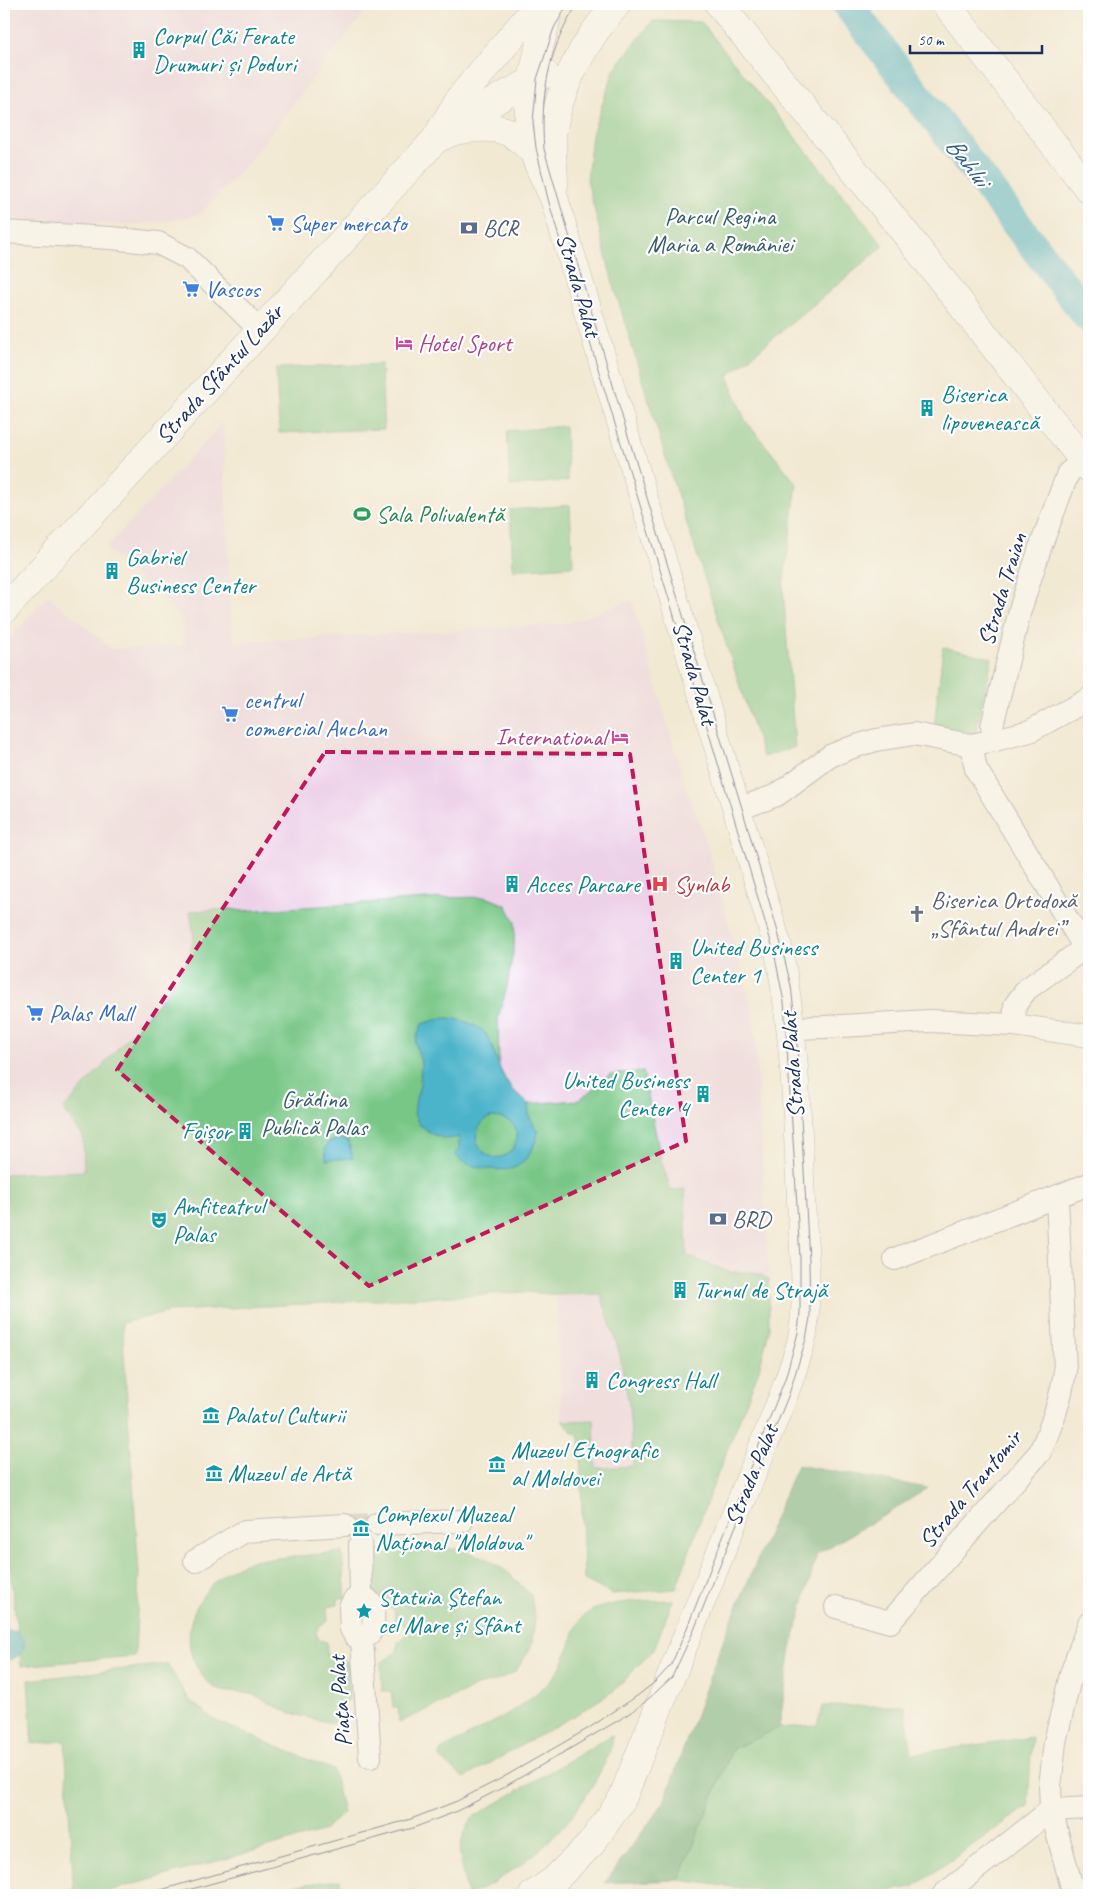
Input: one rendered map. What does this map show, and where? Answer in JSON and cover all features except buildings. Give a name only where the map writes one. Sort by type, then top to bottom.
[{"type":"main road","name":"Strada Sfântul Lazăr","points":[[444,136],[460,98],[539,4]]},
{"type":"main road","name":"Strada Palat","points":[[533,1895],[553,1881],[591,1844],[622,1798],[777,1410],[799,1350],[804,1317],[804,1259],[786,986],[778,948],[554,198],[534,151],[530,129],[532,82],[550,4]]},
{"type":"main road","name":"Strada Palat","points":[[554,198],[552,140],[554,121],[565,89],[589,40],[617,4]]},
{"type":"main road","points":[[589,40],[633,4]]},
{"type":"main road","points":[[946,4],[1089,190]]},
{"type":"main road","points":[[720,9],[906,234],[1086,465]]},
{"type":"main road","name":"Strada Sfântul Lazăr","points":[[4,610],[260,329],[444,136],[496,100],[532,82],[589,40]]},
{"type":"main road","points":[[444,136],[476,127],[496,129],[509,133],[534,151]]},
{"type":"street","points":[[4,232],[111,238],[158,243],[187,258],[260,329]]},
{"type":"street","name":"Strada Traian","points":[[995,740],[992,726],[1020,610],[1068,473],[1086,465]]},
{"type":"street","points":[[736,810],[777,795],[830,756],[876,740],[914,734],[971,744],[995,740],[1030,732],[1089,700]]},
{"type":"street","points":[[971,744],[976,769],[1083,945],[1079,952],[1027,989],[1015,1005],[1014,1025]]},
{"type":"street","points":[[790,1028],[824,1028],[928,1021],[1014,1025],[1089,1036]]},
{"type":"street","points":[[895,1259],[1089,1184]]},
{"type":"street","name":"Strada Trantomir","points":[[836,1607],[890,1622],[1040,1452],[1052,1426],[1061,1398],[1065,1371],[1057,1197]]},
{"type":"street","points":[[377,1524],[462,1521]]},
{"type":"street","points":[[195,1561],[245,1531],[345,1525]]},
{"type":"street","name":"Piața Palat","points":[[360,1544],[360,1596],[367,1599],[373,1605],[374,1628],[362,1640],[370,1757]]},
{"type":"street","points":[[1074,1895],[1051,1810],[1050,1786],[1055,1742],[1071,1674],[1089,1623]]},
{"type":"street","points":[[943,1895],[1051,1810],[1089,1808]]},
{"type":"highlighted area","points":[[325,752],[630,754],[686,1141],[369,1286],[117,1070]]},
{"type":"shaded area","points":[[4,4],[371,4],[248,163],[201,214],[175,220],[132,225],[4,220]]},
{"type":"shaded area","points":[[223,422],[231,616],[234,642],[564,624],[632,600],[686,788],[706,841],[754,1015],[769,1279],[769,1330],[662,1332],[629,1405],[633,1466],[580,1467],[580,1439],[562,1421],[556,1295],[529,1292],[174,1311],[122,1323],[37,1495],[4,1514],[4,645],[48,595],[112,649],[184,645],[182,618],[106,548]]},
{"type":"green space","name":"Parcul Regina Maria a României","points":[[653,21],[701,22],[884,246],[728,376],[745,420],[797,484],[783,587],[795,747],[763,757],[671,475],[612,280],[587,180],[592,134],[615,68]]},
{"type":"green space","points":[[381,364],[384,429],[279,433],[276,368]]},
{"type":"green space","points":[[565,426],[568,481],[510,486],[507,431]]},
{"type":"green space","points":[[570,505],[573,566],[513,570],[510,510]]},
{"type":"green space","points":[[943,647],[992,658],[975,737],[934,728]]},
{"type":"green space","name":"Grădina Publică Palas","points":[[486,897],[506,905],[515,922],[514,947],[507,987],[498,1018],[499,1068],[510,1087],[528,1104],[579,1100],[610,1075],[643,1071],[661,1160],[671,1191],[685,1189],[687,1256],[729,1272],[753,1272],[769,1279],[769,1330],[759,1370],[706,1504],[676,1589],[612,1594],[584,1580],[580,1439],[562,1421],[594,1420],[596,1468],[633,1466],[629,1405],[620,1355],[601,1294],[556,1295],[529,1292],[174,1311],[122,1323],[139,1573],[135,1656],[21,1666],[7,1541],[4,1462],[4,1174],[84,1171],[83,1136],[63,1110],[159,1002],[179,975],[189,957],[194,936],[190,911],[231,909],[242,911],[442,898]]},
{"type":"green space","points":[[797,1465],[928,1488],[817,1554],[791,1649],[779,1728],[732,1749],[679,1880],[605,1883],[664,1802],[720,1648]]},
{"type":"green space","points":[[456,1549],[484,1557],[509,1573],[531,1595],[535,1621],[531,1648],[515,1672],[494,1682],[477,1686],[399,1723],[398,1707],[393,1707],[391,1691],[382,1691],[381,1663],[397,1651],[398,1642],[405,1636],[406,1626],[395,1619],[394,1608],[384,1609],[383,1601],[373,1601],[369,1551]]},
{"type":"green space","points":[[342,1552],[346,1598],[338,1598],[338,1605],[327,1607],[328,1621],[319,1626],[316,1633],[319,1640],[327,1642],[327,1655],[337,1654],[348,1663],[349,1701],[342,1702],[342,1712],[336,1712],[336,1724],[288,1712],[250,1694],[220,1690],[211,1685],[197,1668],[190,1650],[189,1631],[194,1613],[203,1596],[216,1581],[232,1569],[254,1560]]},
{"type":"green space","points":[[673,1600],[654,1649],[615,1690],[577,1714],[464,1778],[440,1758],[441,1750],[511,1712],[548,1683],[560,1668],[575,1630],[586,1614],[608,1605],[636,1601]]},
{"type":"green space","points":[[167,1664],[190,1701],[216,1721],[333,1770],[343,1813],[322,1832],[95,1895],[74,1895],[65,1741],[32,1744],[28,1680]]},
{"type":"green space","points":[[823,1706],[905,1706],[912,1754],[1032,1737],[1028,1806],[913,1887],[867,1895],[795,1895],[679,1880],[732,1749],[779,1728],[817,1725]]},
{"type":"green space","points":[[612,1735],[610,1750],[606,1760],[590,1790],[571,1818],[536,1853],[493,1883],[467,1895],[460,1855],[463,1837],[473,1817]]},
{"type":"green space","points":[[340,1880],[343,1895],[290,1895],[289,1886]]},
{"type":"water","points":[[443,1018],[454,1019],[472,1024],[486,1034],[507,1082],[528,1104],[529,1116],[538,1132],[531,1152],[516,1167],[504,1170],[479,1167],[464,1162],[459,1159],[456,1153],[459,1149],[459,1137],[446,1139],[432,1134],[419,1124],[414,1114],[420,1085],[421,1063],[415,1042],[422,1024]],"holes":[[[491,1117],[506,1120],[515,1127],[517,1136],[515,1145],[509,1153],[500,1157],[490,1156],[477,1144],[478,1130],[483,1122]]]},
{"type":"water","points":[[342,1139],[348,1141],[353,1158],[326,1160],[325,1148],[329,1142]]},
{"type":"water","points":[[6,1630],[19,1634],[24,1642],[21,1652],[10,1660],[4,1658],[4,1632]]},
{"type":"waterway","name":"Bahlui","points":[[847,4],[1089,318]]},
{"type":"tunnel","points":[[345,1525],[377,1524]]},
{"type":"tram line","points":[[143,1895],[411,1819],[457,1801],[502,1778],[589,1728],[655,1682],[671,1665],[685,1633],[785,1379],[798,1333],[800,1259],[794,1155],[784,1002],[774,952],[669,599],[583,320],[548,199],[536,148],[533,122],[537,79],[554,28],[568,4]]},
{"type":"tram line","points":[[170,1895],[413,1828],[455,1812],[504,1787],[640,1706],[672,1677],[694,1630],[789,1394],[806,1339],[810,1318],[809,1260],[796,1028],[791,986],[778,932],[742,808],[622,416],[544,149],[543,111],[548,74],[559,38],[578,4]]},
{"type":"place","name":"Corpul Căi Ferate Drumuri și Poduri","points":[[139,50]]},
{"type":"place","name":"Super mercato","points":[[276,223]]},
{"type":"place","name":"BCR","points":[[469,228]]},
{"type":"place","name":"Vascos","points":[[191,289]]},
{"type":"place","name":"Hotel Sport","points":[[404,343]]},
{"type":"place","name":"Biserica lipovenească","points":[[927,408]]},
{"type":"place","name":"Sala Polivalentă","points":[[362,514]]},
{"type":"place","name":"Gabriel Business Center","points":[[112,571]]},
{"type":"place","name":"centrul comercial Auchan","points":[[230,714]]},
{"type":"place","name":"International","points":[[620,737]]},
{"type":"place","name":"Acces Parcare","points":[[512,884]]},
{"type":"place","name":"Synlab","points":[[660,884]]},
{"type":"place","name":"Biserica Ortodoxă „Sfântul Andrei”","points":[[917,914]]},
{"type":"place","name":"United Business Center 1","points":[[676,961]]},
{"type":"place","name":"Palas Mall","points":[[35,1013]]},
{"type":"place","name":"United Business Center 4","points":[[703,1094]]},
{"type":"place","name":"Foișor","points":[[245,1131]]},
{"type":"place","name":"BRD","points":[[718,1219]]},
{"type":"place","name":"Amfiteatrul Palas","points":[[159,1220]]},
{"type":"place","name":"Turnul de Strajă","points":[[680,1290]]},
{"type":"place","name":"Congress Hall","points":[[592,1380]]},
{"type":"place","name":"Palatul Culturii","points":[[211,1415]]},
{"type":"place","name":"Muzeul Etnografic al Moldovei","points":[[497,1464]]},
{"type":"place","name":"Muzeul de Artă","points":[[214,1473]]},
{"type":"place","name":"Complexul Muzeal Național \"Moldova\"","points":[[361,1528]]},
{"type":"place","name":"Statuia Ștefan cel Mare și Sfânt","points":[[364,1611]]}]
